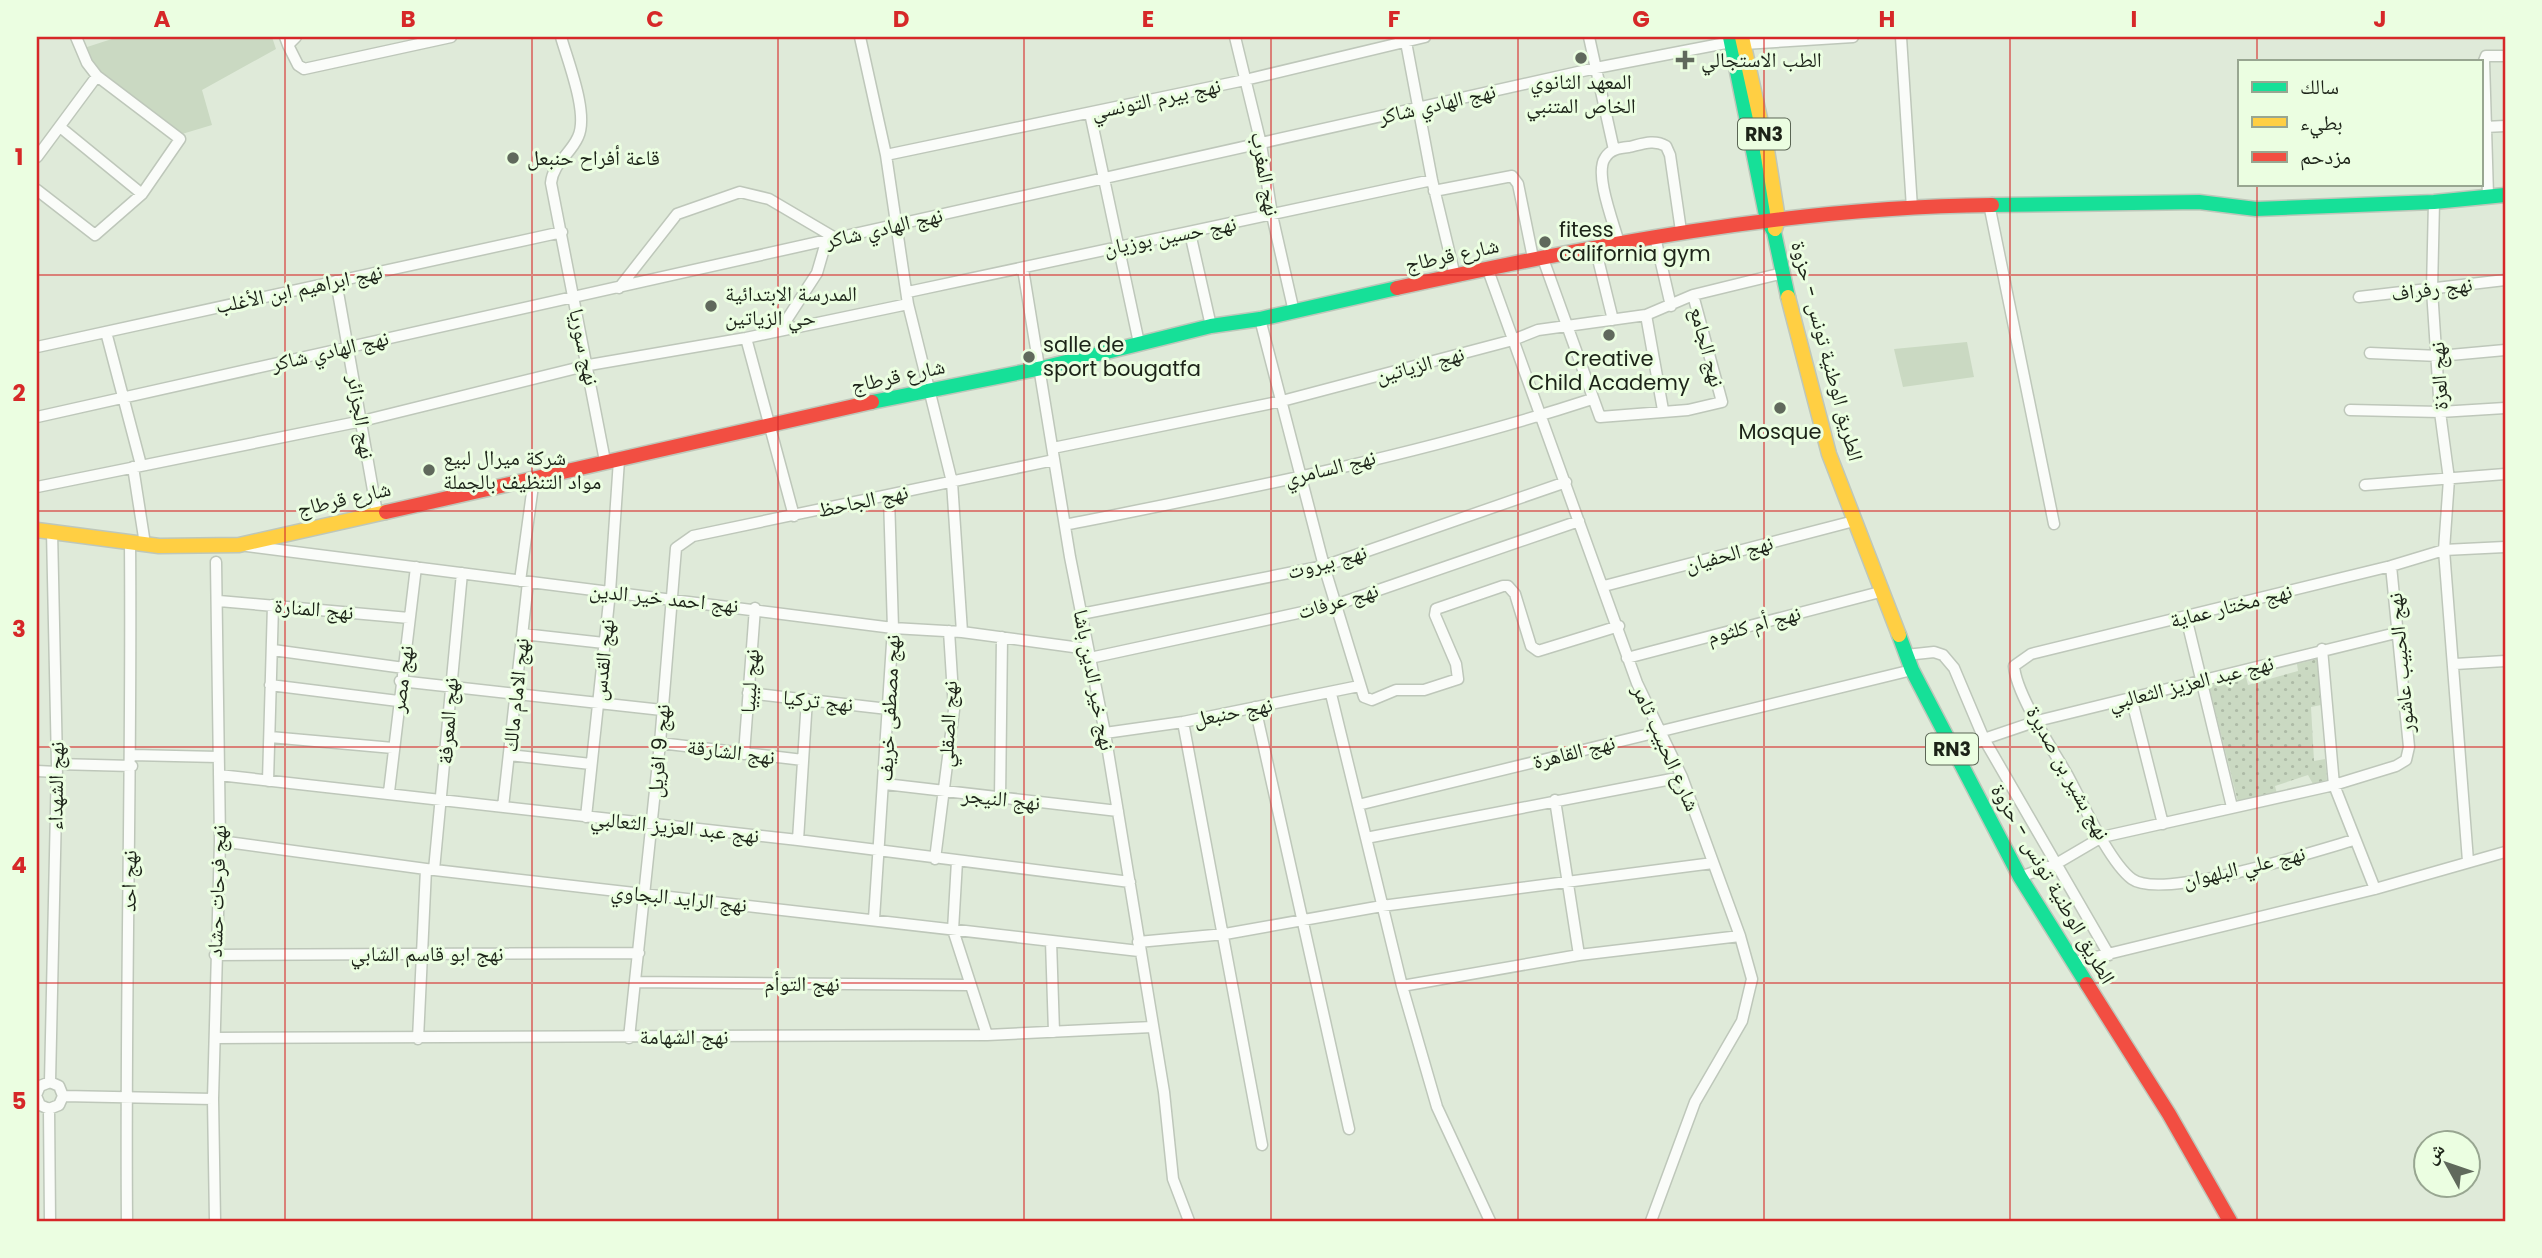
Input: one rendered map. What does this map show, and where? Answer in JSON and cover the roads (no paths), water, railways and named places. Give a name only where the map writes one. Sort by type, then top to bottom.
[{"type":"street","points":[[37,190],[95,235],[142,194],[180,139],[97,76],[76,37]]},
{"type":"street","points":[[290,39],[298,65],[304,69],[451,37]]},
{"type":"street","name":"نهج سوريا","points":[[561,37],[582,126],[578,138],[553,169],[551,177],[574,298],[612,461]]},
{"type":"street","points":[[860,37],[886,155],[908,298],[952,482],[962,632]]},
{"type":"street","name":"نهج المغرب","points":[[1235,37],[1261,144],[1272,215],[1294,312]]},
{"type":"street","name":"نهج بيرم التونسي","points":[[886,155],[1245,80],[1425,37]]},
{"type":"street","points":[[1589,37],[1614,150]]},
{"type":"street","name":"نهج الهادي شاكر","points":[[37,417],[1596,68],[1737,40],[1853,37]]},
{"type":"street","points":[[1901,37],[1912,208]]},
{"type":"street","name":"الطريق الوطنية تونس - حزوة","points":[[1737,40],[1767,150],[1773,223],[1816,407],[1854,521],[1912,670],[2020,877],[2169,1114],[2230,1221]]},
{"type":"street","points":[[1406,42],[1433,186],[1455,276]]},
{"type":"street","points":[[2488,196],[2484,61],[2486,56],[2505,56]]},
{"type":"street","points":[[37,157],[97,76]]},
{"type":"street","points":[[1090,113],[1139,343]]},
{"type":"street","points":[[2485,127],[2505,126]]},
{"type":"street","points":[[60,127],[142,194]]},
{"type":"street","points":[[1619,243],[1602,169],[1605,158],[1614,150],[1650,142],[1666,146],[1672,163],[1681,231]]},
{"type":"street","name":"نهج حسين بوزيان","points":[[37,487],[362,421],[589,365],[746,338],[1119,245],[1433,186],[1512,176],[1518,184],[1537,257]]},
{"type":"street","points":[[619,288],[677,214],[740,191],[769,199],[832,240],[817,273],[780,330]]},
{"type":"street","name":"شارع قرطاج","points":[[37,530],[137,543],[239,545],[929,389],[1042,368],[1211,326],[1294,312],[1537,257],[1681,231],[1912,208],[1989,204],[2199,202],[2256,209],[2434,202],[2505,195]]},
{"type":"street","name":"نهج العزة","points":[[2434,202],[2432,290],[2439,356],[2440,412],[2449,479],[2444,550],[2455,664],[2468,860]]},
{"type":"street","points":[[1989,204],[2054,524]]},
{"type":"street","name":"نهج ابراهيم ابن الأغلب","points":[[37,347],[562,232]]},
{"type":"street","points":[[1190,233],[1211,326]]},
{"type":"street","points":[[1655,237],[1671,306]]},
{"type":"street","points":[[1595,247],[1613,320]]},
{"type":"street","points":[[1537,257],[1569,324],[1592,399]]},
{"type":"street","name":"نهج خير الدين باشا","points":[[1023,269],[1042,368],[1065,525],[1130,882],[1138,947],[1164,1092],[1173,1179],[1189,1221]]},
{"type":"street","name":"شارع الحبيب ثامر","points":[[1488,270],[1619,626],[1628,658],[1682,778],[1740,936],[1752,979],[1750,999],[1742,1021],[1695,1102],[1651,1221]]},
{"type":"street","name":"نهج الزياتين","points":[[1053,448],[1282,401],[1513,340],[1538,330],[1646,315],[1693,295],[1783,273]]},
{"type":"street","name":"نهج رفراف","points":[[2359,297],[2505,280]]},
{"type":"street","name":"نهج الجزائر","points":[[336,281],[377,513]]},
{"type":"street","name":"نهج الجامع","points":[[1592,399],[1600,417],[1688,410],[1722,402],[1693,295]]},
{"type":"street","points":[[1646,315],[1663,410]]},
{"type":"street","points":[[1260,319],[1303,475],[1324,566],[1361,690]]},
{"type":"street","name":"نهج احد","points":[[106,332],[137,466],[125,1096],[127,1221]]},
{"type":"street","points":[[746,338],[794,516]]},
{"type":"street","points":[[2370,354],[2439,356],[2505,350]]},
{"type":"street","name":"نهج السامري","points":[[1065,525],[1303,475],[1542,415],[1592,399]]},
{"type":"street","points":[[2350,410],[2440,412],[2505,408]]},
{"type":"street","name":"نهج الجاحظ","points":[[676,548],[694,536],[1054,460]]},
{"type":"street","name":"نهج القدس","points":[[586,817],[610,592],[612,461]]},
{"type":"street","points":[[2365,485],[2505,474]]},
{"type":"street","name":"نهج الامام مالك","points":[[503,807],[523,634],[524,582],[534,478]]},
{"type":"street","name":"نهج بيروت","points":[[1081,614],[1324,566],[1566,482]]},
{"type":"street","name":"نهج مصطفى خريف","points":[[874,919],[885,784],[893,628],[889,496]]},
{"type":"street","name":"نهج عرفات","points":[[1089,653],[1335,605],[1579,521]]},
{"type":"street","name":"نهج الحفيان","points":[[1604,586],[1854,521]]},
{"type":"street","name":"نهج الشهداء","points":[[50,1082],[57,768],[52,531]]},
{"type":"street","name":"نهج احمد خير الدين","points":[[239,545],[524,582],[755,608],[893,628],[1002,636],[1089,653]]},
{"type":"street","name":"نهج مختار عماية","points":[[2018,661],[2031,654],[2391,566],[2444,550],[2505,547]]},
{"type":"street","name":"نهج 9 افريل","points":[[629,1038],[660,743],[676,548]]},
{"type":"street","name":"نهج فرحات حشاد","points":[[215,1221],[213,1099],[220,841],[219,601],[216,562]]},
{"type":"street","name":"نهج الحبيب عاشور","points":[[2334,785],[2396,766],[2406,760],[2409,747],[2400,632],[2391,566]]},
{"type":"street","name":"نهج مصر","points":[[389,792],[400,681],[404,668],[416,567]]},
{"type":"street","name":"نهج المعرفة","points":[[418,1039],[430,870],[442,800],[450,685],[462,573]]},
{"type":"street","name":"نهج حنبعل","points":[[1105,733],[1184,722],[1255,707],[1361,690],[1367,700],[1396,690],[1424,690],[1458,679],[1456,664],[1435,615],[1436,609],[1503,586],[1508,586],[1515,594],[1531,646],[1538,651],[1619,626]]},
{"type":"street","name":"نهج أم كلثوم","points":[[1628,658],[1880,592]]},
{"type":"street","name":"نهج المنارة","points":[[219,601],[410,618]]},
{"type":"street","points":[[268,781],[273,605]]},
{"type":"street","name":"نهج ليبيا","points":[[744,754],[755,608]]},
{"type":"street","points":[[2186,617],[2232,807]]},
{"type":"street","name":"نهج الصقلي","points":[[935,859],[954,710],[948,631]]},
{"type":"street","name":"نهج عبد العزيز الثعالبي","points":[[1954,754],[1984,739],[2037,722],[2322,649],[2400,632]]},
{"type":"street","points":[[523,634],[604,643]]},
{"type":"street","points":[[1000,799],[1002,636]]},
{"type":"street","points":[[2322,649],[2334,785],[2375,889]]},
{"type":"street","points":[[273,650],[404,668]]},
{"type":"street","points":[[1906,655],[1934,652],[1948,659],[1984,739],[2109,955]]},
{"type":"street","name":"نهج بشير بن صديرة","points":[[2018,661],[2015,674],[2037,722],[2102,837],[2134,881]]},
{"type":"street","points":[[2455,664],[2505,661]]},
{"type":"street","name":"نهج القاهرة","points":[[1358,804],[1912,670]]},
{"type":"street","points":[[400,681],[450,685],[515,696],[662,710]]},
{"type":"street","points":[[270,685],[398,701]]},
{"type":"street","name":"نهج تركيا","points":[[748,693],[888,709]]},
{"type":"street","points":[[1331,694],[1402,985],[1437,1107],[1490,1221]]},
{"type":"street","points":[[2131,697],[2163,824]]},
{"type":"street","points":[[799,840],[807,699]]},
{"type":"street","points":[[1255,707],[1349,1129]]},
{"type":"street","points":[[1184,722],[1262,1145]]},
{"type":"street","points":[[270,737],[393,748]]},
{"type":"street","name":"نهج الشارقة","points":[[660,743],[803,760]]},
{"type":"street","points":[[509,755],[591,764]]},
{"type":"street","points":[[37,771],[132,761],[218,757]]},
{"type":"street","name":"نهج عبد العزيز الثعالبي","points":[[219,775],[799,840],[1130,882]]},
{"type":"street","points":[[1366,838],[1682,778]]},
{"type":"street","name":"نهج النيجر","points":[[885,784],[1118,811]]},
{"type":"street","points":[[2020,877],[2056,864],[2102,837],[2334,785]]},
{"type":"street","points":[[1555,800],[1578,955]]},
{"type":"street","name":"نهج علي البلهوان","points":[[2134,881],[2154,887],[2220,876],[2354,840]]},
{"type":"street","name":"نهج الرايد البجاوي","points":[[220,841],[430,870],[874,919],[1051,942],[1138,947],[1302,922],[1382,906],[1713,863]]},
{"type":"street","points":[[2075,962],[2375,889],[2468,860],[2505,852]]},
{"type":"street","points":[[957,861],[953,930],[968,985],[987,1035]]},
{"type":"street","points":[[1402,985],[1578,955],[1740,936]]},
{"type":"street","points":[[1051,942],[1054,1032]]},
{"type":"street","name":"نهج ابو قاسم الشابي","points":[[215,955],[639,953]]},
{"type":"street","name":"نهج التوأم","points":[[635,982],[968,985]]},
{"type":"street","name":"نهج الشهامة","points":[[215,1038],[987,1035],[1152,1027]]},
{"type":"street","points":[[50,1082],[59,1086],[63,1096],[59,1105],[49,1109],[40,1105],[37,1096],[40,1086],[50,1082]]},
{"type":"street","points":[[63,1096],[213,1099]]},
{"type":"street","points":[[49,1109],[50,1221]]},
{"type":"place","name":"المعهد الثانوي الخاص المتنبي","points":[[1581,58]]},
{"type":"place","name":"الطب الاستجالي","points":[[1685,60]]},
{"type":"place","name":"قاعة أفراح حنبعل","points":[[513,158]]},
{"type":"place","name":"fitess california gym","points":[[1545,242]]},
{"type":"place","name":"المدرسة الابتدائية حي الزياتين","points":[[711,306]]},
{"type":"place","name":"Creative Child Academy","points":[[1609,335]]},
{"type":"place","name":"salle de sport bougatfa","points":[[1029,357]]},
{"type":"place","name":"Mosque","points":[[1780,408]]},
{"type":"place","name":"شركة ميرال لبيع مواد التنظيف بالجملة","points":[[429,470]]}]
